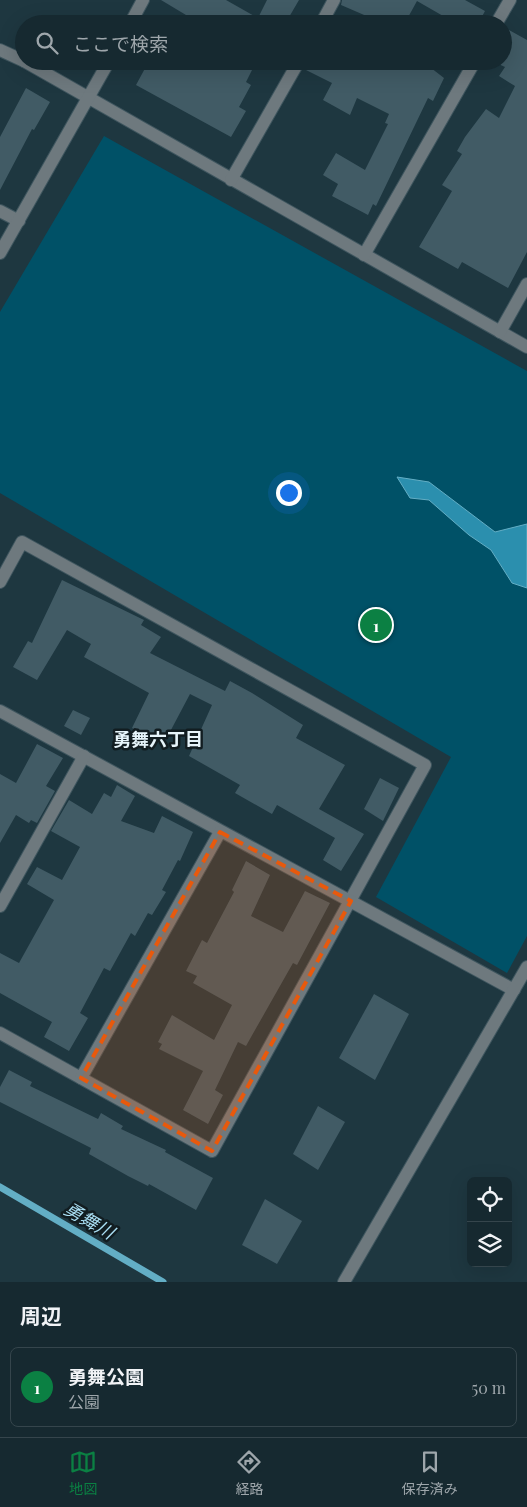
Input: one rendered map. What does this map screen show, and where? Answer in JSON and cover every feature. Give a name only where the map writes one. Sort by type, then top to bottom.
[{"type":"street","points":[[135,15],[143,0]]},
{"type":"street","points":[[325,15],[334,0]]},
{"type":"street","points":[[501,15],[510,0]]},
{"type":"street","points":[[0,50],[15,57]]},
{"type":"street","points":[[39,70],[527,347]]},
{"type":"street","points":[[0,253],[104,70]]},
{"type":"street","points":[[231,180],[294,70]]},
{"type":"street","points":[[364,255],[470,70]]},
{"type":"street","points":[[0,211],[19,221]]},
{"type":"street","points":[[500,332],[527,284]]},
{"type":"street","points":[[0,582],[22,542],[425,765],[212,1151],[0,1033]]},
{"type":"street","points":[[0,710],[220,832],[514,990]]},
{"type":"street","points":[[0,906],[84,756]]},
{"type":"street","points":[[82,1078],[220,832]]},
{"type":"street","points":[[344,1282],[527,967]]},
{"type":"highlighted area","points":[[220,832],[351,901],[212,1151],[81,1078]]},
{"type":"shaded area","points":[[104,136],[527,371],[527,936],[507,973],[376,897],[451,757],[0,493],[0,312]]},
{"type":"shaded area","points":[[397,477],[429,482],[495,532],[527,524],[527,588],[512,583],[491,550],[469,535],[429,500],[410,498]]},
{"type":"building","points":[[161,0],[226,0],[253,15],[186,15]]},
{"type":"building","points":[[267,0],[299,0],[290,15],[260,15]]},
{"type":"building","points":[[342,0],[465,0],[485,11],[483,15],[441,15],[417,1],[409,15],[364,15],[341,5]]},
{"type":"building","points":[[512,32],[527,40],[527,252],[508,288],[462,262],[458,269],[419,247],[452,191],[442,185],[462,154],[457,151],[465,137],[486,109],[499,118],[515,86],[499,76],[503,70],[512,70]]},
{"type":"building","points":[[144,70],[252,70],[246,82],[251,85],[239,107],[246,111],[231,137],[136,85]]},
{"type":"building","points":[[306,70],[434,70],[444,78],[433,101],[428,98],[376,206],[373,204],[368,215],[332,196],[338,184],[323,175],[336,153],[365,170],[388,124],[385,123],[389,114],[357,98],[350,115],[323,100],[332,83]]},
{"type":"building","points":[[26,88],[50,102],[34,130],[32,129],[0,190],[0,137]]},
{"type":"building","points":[[62,580],[144,620],[141,625],[161,637],[150,653],[225,691],[230,681],[252,693],[303,725],[296,738],[345,765],[319,809],[364,834],[341,871],[323,860],[335,838],[277,805],[272,814],[235,793],[240,785],[189,756],[212,705],[190,694],[163,745],[132,728],[149,693],[84,657],[91,644],[67,630],[37,680],[13,667],[28,641],[32,643]]},
{"type":"building","points":[[73,710],[90,718],[81,735],[64,726]]},
{"type":"building","points":[[37,744],[63,758],[46,786],[55,791],[37,823],[31,820],[29,823],[16,815],[0,843],[0,774],[16,783]]},
{"type":"building","points":[[380,778],[399,788],[383,821],[364,809]]},
{"type":"building","points":[[117,785],[135,796],[121,821],[154,833],[162,816],[193,832],[180,861],[178,860],[162,890],[166,892],[152,915],[148,913],[135,936],[131,933],[110,971],[104,968],[80,1013],[88,1018],[69,1051],[44,1037],[52,1022],[0,993],[0,953],[19,963],[54,900],[27,884],[37,867],[62,880],[80,847],[51,831],[69,800],[92,814],[104,793],[111,797]]},
{"type":"building","points":[[246,861],[270,875],[251,916],[283,932],[305,891],[330,903],[297,965],[293,963],[246,1046],[238,1042],[215,1090],[223,1095],[208,1124],[183,1110],[203,1071],[159,1049],[162,1044],[158,1042],[172,1015],[214,1040],[232,1005],[193,983],[197,976],[186,971],[202,940],[207,943],[234,892],[232,890]]},
{"type":"building","points":[[374,994],[409,1014],[375,1080],[339,1058]]},
{"type":"building","points":[[9,1070],[32,1082],[30,1086],[98,1119],[101,1113],[123,1126],[121,1129],[166,1150],[165,1152],[213,1178],[196,1210],[89,1154],[91,1148],[0,1102],[0,1087]]},
{"type":"building","points":[[318,1106],[345,1122],[318,1170],[293,1154]]},
{"type":"building","points":[[265,1199],[302,1221],[277,1264],[242,1245]]},
{"type":"waterway","name":"勇舞川","points":[[0,1187],[163,1282]]},
{"type":"place","name":"勇舞公園","points":[[376,625]]},
{"type":"district","name":"勇舞六丁目","points":[[158,740]]}]
